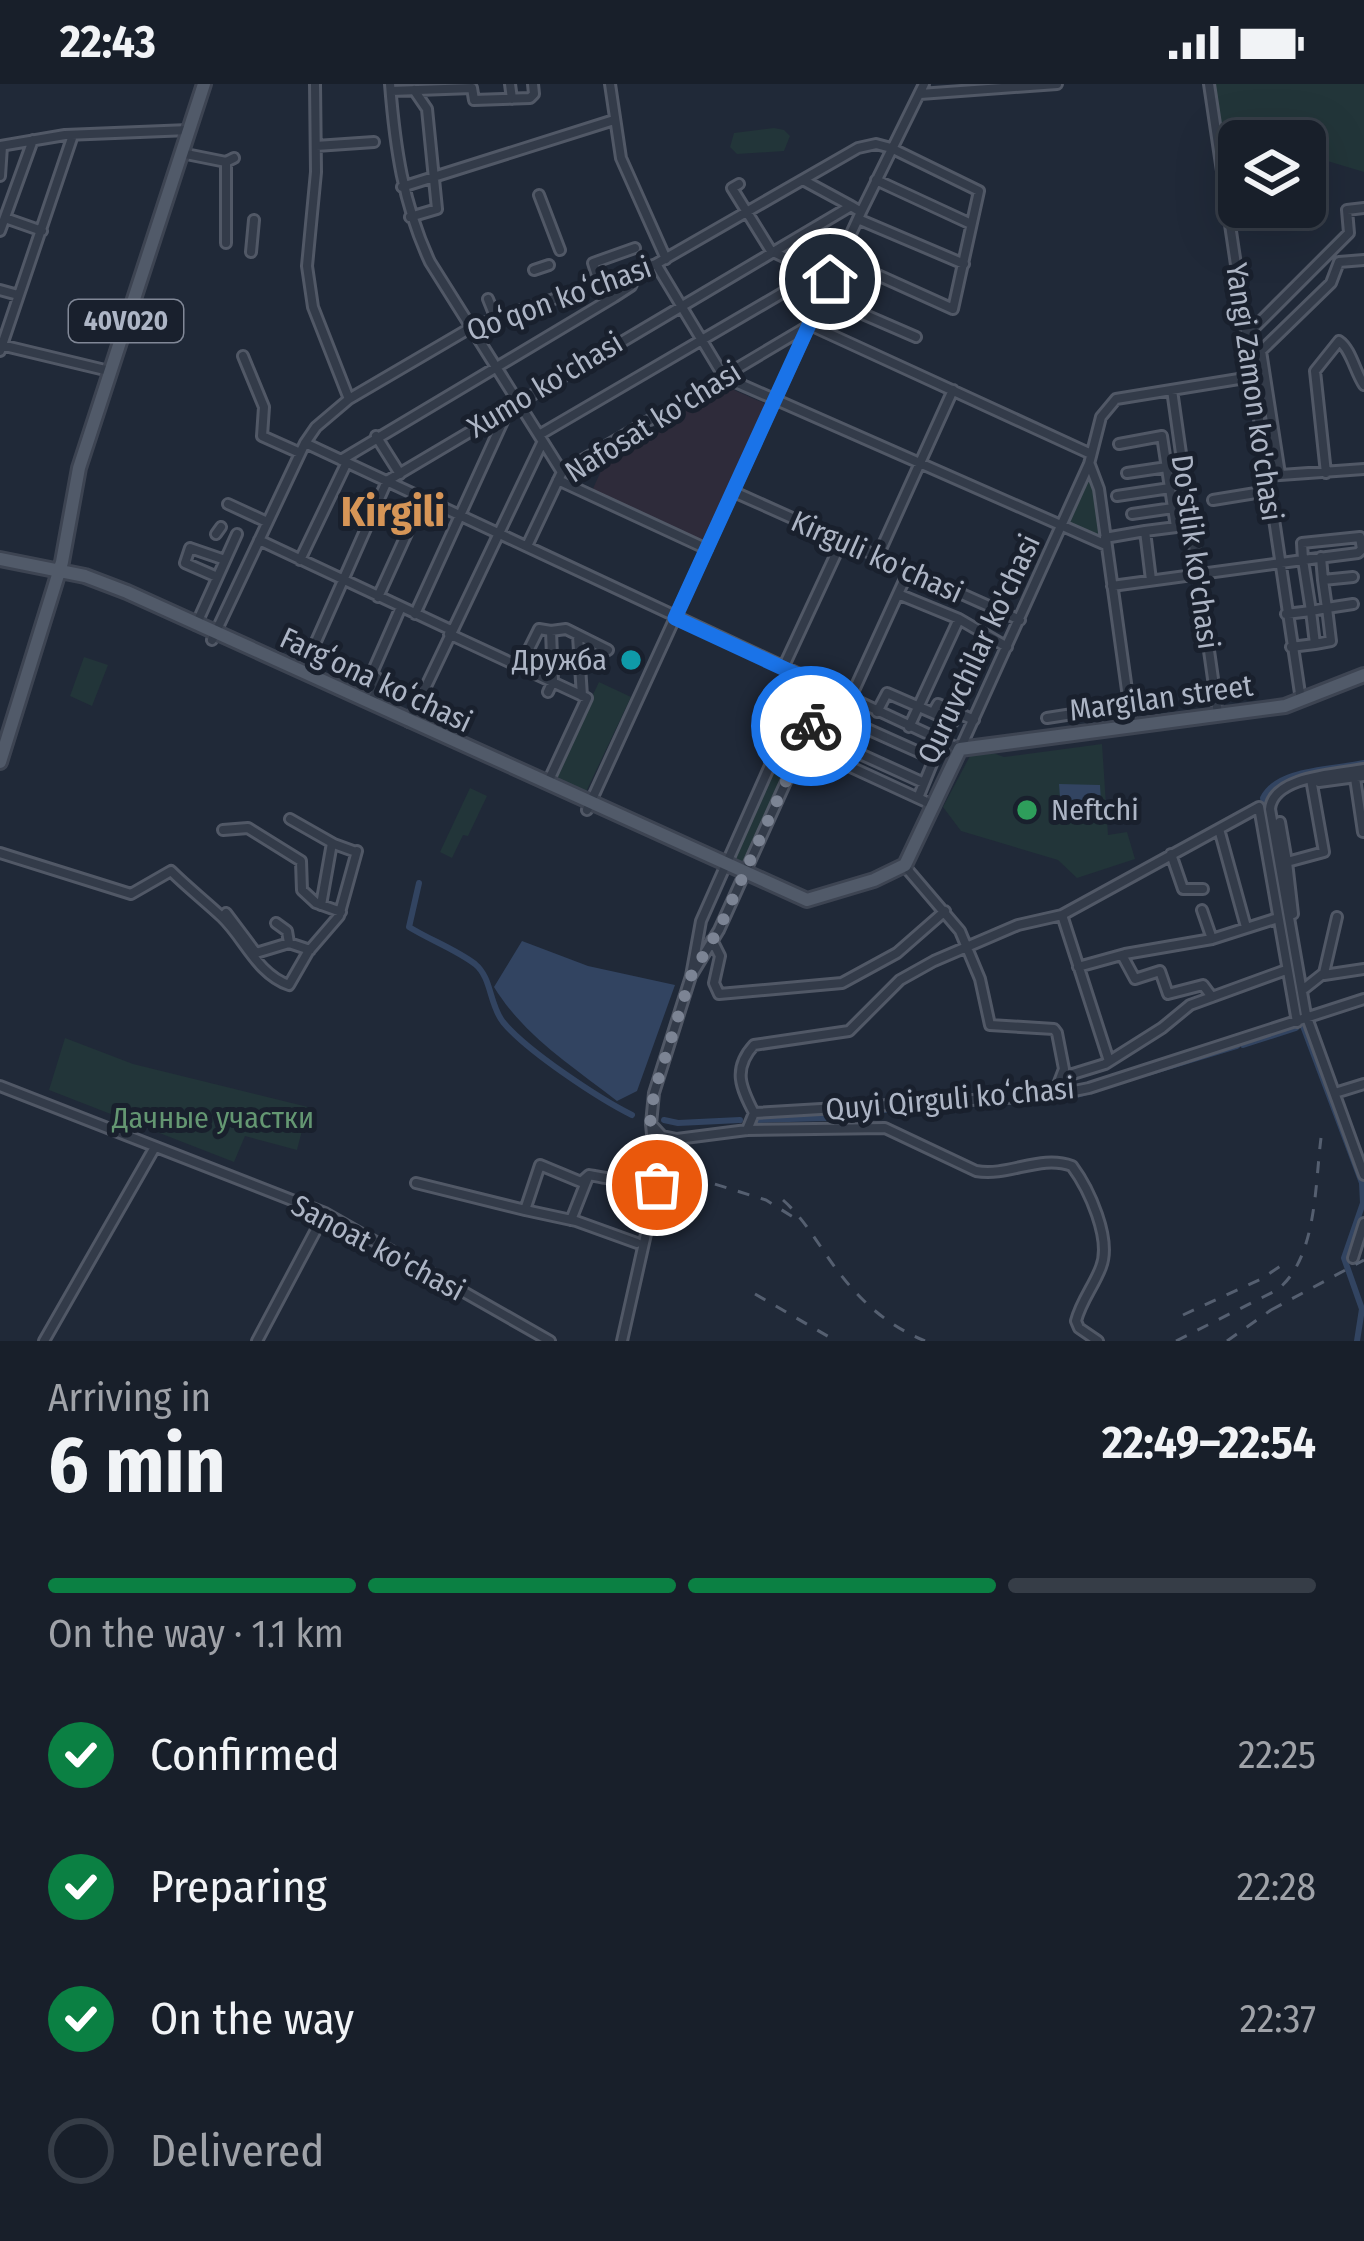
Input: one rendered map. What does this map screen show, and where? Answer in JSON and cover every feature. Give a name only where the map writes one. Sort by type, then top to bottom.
[{"type":"main road","name":"40V020","points":[[57,573],[79,467],[201,84]]},
{"type":"main road","points":[[0,762],[57,573],[75,465],[186,129]]},
{"type":"main road","name":"Fargʻona koʻchasi","points":[[0,562],[127,592],[214,637],[723,868]]},
{"type":"main road","name":"Fargʻona koʻchasi","points":[[57,573],[107,590],[370,704],[588,807]]},
{"type":"main road","name":"Margilan street","points":[[963,749],[1285,706],[1364,675]]},
{"type":"main road","name":"Quruvchilar ko'chasi","points":[[743,878],[806,900],[873,881],[905,865],[963,749]]},
{"type":"main road","name":"Quruvchilar ko'chasi","points":[[723,868],[787,900],[813,905],[908,870],[963,749]]},
{"type":"street","points":[[315,84],[314,210],[307,266],[313,307],[349,399]]},
{"type":"street","points":[[510,84],[512,99]]},
{"type":"street","points":[[533,84],[530,98],[512,99],[474,100],[472,86],[391,88],[410,218],[430,262],[560,476],[707,549]]},
{"type":"street","points":[[610,84],[632,188],[666,259]]},
{"type":"street","points":[[588,807],[859,215],[924,84]]},
{"type":"street","points":[[919,94],[1057,84]]},
{"type":"street","name":"Yangi Zamon ko'chasi","points":[[1209,84],[1300,700]]},
{"type":"street","points":[[410,218],[437,209],[427,109],[412,88]]},
{"type":"street","points":[[402,188],[614,120]]},
{"type":"street","points":[[0,176],[1,146],[74,135],[186,129]]},
{"type":"street","points":[[74,135],[4,324],[1,347],[105,370]]},
{"type":"street","points":[[34,139],[2,224],[42,231]]},
{"type":"street","points":[[315,146],[374,142]]},
{"type":"street","name":"Qoʻqon koʻchasi","points":[[214,637],[305,443],[349,399],[472,327],[656,264],[858,148],[876,144],[891,148]]},
{"type":"street","points":[[840,259],[951,309],[979,191],[891,148]]},
{"type":"street","points":[[182,153],[230,160],[226,243]]},
{"type":"street","points":[[802,180],[859,215],[964,264]]},
{"type":"street","points":[[876,180],[971,224]]},
{"type":"street","points":[[739,184],[732,188],[771,251],[830,279]]},
{"type":"street","points":[[539,195],[560,250]]},
{"type":"street","name":"Xumo ko'chasi","points":[[387,481],[851,206]]},
{"type":"street","points":[[1246,336],[1349,233],[1347,210],[1364,208]]},
{"type":"street","points":[[251,252],[254,220]]},
{"type":"street","points":[[600,285],[592,263],[635,248]]},
{"type":"street","points":[[1321,259],[1364,260]]},
{"type":"street","points":[[1280,473],[1261,351],[1330,283],[1339,262]]},
{"type":"street","points":[[656,264],[724,377],[1105,542],[1192,525]]},
{"type":"street","points":[[534,270],[550,265]]},
{"type":"street","points":[[300,560],[344,461],[376,436],[614,297],[631,286],[637,273]]},
{"type":"street","points":[[409,722],[541,438],[796,284],[916,337]]},
{"type":"street","points":[[0,290],[17,295]]},
{"type":"street","points":[[488,299],[496,319]]},
{"type":"street","points":[[810,326],[1090,459],[1099,489],[1132,726]]},
{"type":"street","name":"Nafosat ko'chasi","points":[[527,546],[560,476],[810,326]]},
{"type":"street","points":[[1326,473],[1315,370],[1340,341],[1364,385]]},
{"type":"street","points":[[243,356],[264,407],[262,436],[300,454]]},
{"type":"street","name":"Quruvchilar ko'chasi","points":[[963,749],[1062,527],[1090,459],[1101,417],[1111,402],[1251,377]]},
{"type":"street","points":[[877,558],[952,390]]},
{"type":"street","name":"Do'stlik ko'chasi","points":[[1172,390],[1218,714]]},
{"type":"street","points":[[416,614],[514,403]]},
{"type":"street","points":[[376,436],[400,474]]},
{"type":"street","points":[[1119,444],[1162,436],[1176,527]]},
{"type":"street","points":[[305,443],[963,749]]},
{"type":"street","points":[[1127,472],[1167,467]]},
{"type":"street","points":[[1265,476],[1364,469]]},
{"type":"street","points":[[314,646],[387,481]]},
{"type":"street","points":[[1117,496],[1187,488]]},
{"type":"street","points":[[1213,500],[1268,491]]},
{"type":"street","name":"Kirguli ko'chasi","points":[[734,493],[1020,620]]},
{"type":"street","points":[[378,597],[423,498]]},
{"type":"street","points":[[228,504],[268,522]]},
{"type":"street","points":[[1132,514],[1173,508]]},
{"type":"street","points":[[1145,531],[1151,580]]},
{"type":"street","points":[[196,625],[236,534]]},
{"type":"street","points":[[1112,586],[1303,560],[1361,551],[1360,537],[1302,542],[1303,560],[1315,644]]},
{"type":"street","points":[[259,540],[587,698],[547,784]]},
{"type":"street","points":[[783,668],[842,541]]},
{"type":"street","points":[[217,577],[185,563],[190,548],[225,560]]},
{"type":"street","points":[[1291,647],[1330,641],[1321,557]]},
{"type":"street","points":[[850,699],[908,572]]},
{"type":"street","points":[[1323,580],[1353,577]]},
{"type":"street","points":[[898,594],[972,624],[1007,647]]},
{"type":"street","points":[[972,624],[981,603]]},
{"type":"street","points":[[1286,614],[1353,604]]},
{"type":"street","points":[[401,608],[372,673],[420,698]]},
{"type":"street","points":[[909,727],[958,619]]},
{"type":"street","points":[[520,667],[539,629],[566,629],[608,650]]},
{"type":"street","points":[[548,692],[553,682],[551,631]]},
{"type":"street","points":[[578,635],[582,696]]},
{"type":"street","points":[[622,1341],[657,1185],[650,1124],[654,1093],[691,976],[700,928],[808,680]]},
{"type":"street","points":[[370,704],[380,681]]},
{"type":"street","points":[[691,976],[743,878],[828,689]]},
{"type":"street","points":[[878,712],[887,693],[933,713],[938,704],[974,720]]},
{"type":"street","points":[[1047,718],[1079,713]]},
{"type":"street","points":[[818,752],[836,715],[934,759],[918,798]]},
{"type":"street","points":[[825,739],[924,783]]},
{"type":"street","points":[[803,745],[934,806]]},
{"type":"street","points":[[1303,1019],[1270,801],[1278,791],[1311,781],[1361,774],[1363,832]]},
{"type":"street","points":[[1287,862],[1324,853],[1311,781]]},
{"type":"street","points":[[747,1130],[754,1113],[739,1084],[743,1061],[754,1046],[848,1031],[900,980],[1018,925],[1062,914],[1260,808],[1286,970],[1363,1170]]},
{"type":"street","points":[[0,853],[131,895],[168,870],[222,917],[259,963],[289,985],[340,913],[357,851],[290,819]]},
{"type":"street","points":[[1280,822],[1304,988],[1303,1019]]},
{"type":"street","points":[[223,830],[248,829],[302,861],[302,890],[340,913]]},
{"type":"street","points":[[1219,830],[1246,927]]},
{"type":"street","points":[[321,905],[332,843]]},
{"type":"street","points":[[1172,854],[1180,886],[1189,891],[1203,889]]},
{"type":"street","points":[[908,870],[945,911],[967,946],[990,1025],[1054,1029],[1062,1077],[1054,1095]]},
{"type":"street","points":[[1202,910],[1212,939]]},
{"type":"street","points":[[714,936],[720,956],[714,983],[718,994],[826,986],[860,974],[896,953],[945,911]]},
{"type":"street","points":[[226,914],[256,953],[290,944],[312,950]]},
{"type":"street","points":[[1062,914],[1109,1061]]},
{"type":"street","points":[[1323,976],[1336,917]]},
{"type":"street","points":[[1078,967],[1212,939],[1278,918]]},
{"type":"street","points":[[275,923],[287,931],[290,944]]},
{"type":"street","points":[[700,928],[714,936]]},
{"type":"street","points":[[1122,955],[1135,979],[1159,971],[1168,994],[1204,985],[1212,997]]},
{"type":"street","points":[[1304,988],[1323,976],[1364,969]]},
{"type":"street","points":[[1062,1077],[1109,1061],[1162,1028],[1180,1010],[1286,970]]},
{"type":"street","name":"Quyi Qirguli koʻchasi","points":[[754,1113],[1054,1095],[1364,999]]},
{"type":"street","points":[[1335,1093],[1364,1084]]},
{"type":"street","name":"Sanoat ko'chasi","points":[[0,1086],[325,1213],[550,1341]]},
{"type":"street","points":[[650,1124],[662,1136],[677,1139],[747,1130],[885,1128],[957,1165],[990,1174],[1054,1160],[1072,1166],[1085,1187],[1103,1240],[1100,1272],[1076,1321],[1098,1341]]},
{"type":"street","points":[[655,1167],[677,1139]]},
{"type":"street","points":[[44,1341],[154,1147]]},
{"type":"street","points":[[589,1175],[607,1181],[622,1179],[645,1155]]},
{"type":"street","points":[[525,1210],[540,1165],[581,1182],[589,1175]]},
{"type":"street","points":[[571,1220],[589,1175]]},
{"type":"street","points":[[416,1183],[571,1220],[637,1243]]},
{"type":"street","points":[[257,1341],[325,1213]]},
{"type":"street","points":[[1353,1258],[1364,1223]]},
{"type":"shaded area","points":[[725,386],[768,405],[703,543],[591,493],[607,458]]},
{"type":"green space","points":[[1214,84],[1364,84],[1364,172],[1326,161],[1326,120],[1218,121]]},
{"type":"green space","points":[[774,128],[790,136],[784,151],[737,154],[730,147],[734,133]]},
{"type":"green space","points":[[1089,473],[1098,489],[1104,533],[1095,537],[1066,524]]},
{"type":"green space","points":[[84,657],[108,665],[92,706],[70,696]]},
{"type":"green space","points":[[599,682],[631,697],[584,796],[552,780]]},
{"type":"green space","points":[[799,701],[819,710],[747,869],[727,859]]},
{"type":"green space","name":"Neftchi","points":[[1102,744],[1108,835],[1127,832],[1135,859],[1077,878],[1058,860],[961,831],[943,807],[970,756],[993,753],[1004,757]]},
{"type":"green space","points":[[470,788],[487,796],[452,858],[440,852]]},
{"type":"green space","name":"Дачные участки","points":[[65,1038],[133,1064],[308,1107],[297,1150],[245,1136],[234,1162],[49,1090]]},
{"type":"water","points":[[1059,784],[1100,785],[1102,818],[1076,820],[1075,810],[1061,811]]},
{"type":"water","points":[[522,941],[588,966],[675,985],[637,1091],[617,1101],[550,1049],[506,1005],[494,987]]},
{"type":"waterway","points":[[1357,1341],[1362,1309],[1344,1258],[1363,1203],[1362,1183],[1303,1026],[1263,798],[1270,788],[1294,776],[1364,763]]},
{"type":"waterway","points":[[419,883],[409,927],[475,964],[485,976],[498,1015],[528,1046],[632,1115]]},
{"type":"waterway","points":[[1243,1045],[1296,1028]]},
{"type":"waterway","points":[[1148,1073],[1237,1046]]},
{"type":"waterway","points":[[985,1102],[1055,1101],[1090,1091]]},
{"type":"waterway","points":[[755,1120],[827,1118],[906,1107]]},
{"type":"waterway","points":[[664,1120],[740,1120]]},
{"type":"railway","points":[[1176,1341],[1277,1290],[1290,1276],[1312,1220],[1321,1138]]},
{"type":"railway","points":[[692,1177],[766,1200],[793,1217]]},
{"type":"railway","points":[[783,1200],[857,1293],[894,1325],[925,1341]]},
{"type":"railway","points":[[1271,1310],[1364,1260]]},
{"type":"railway","points":[[1183,1315],[1282,1265]]},
{"type":"railway","points":[[755,1294],[836,1341]]},
{"type":"railway","points":[[1227,1341],[1271,1310]]},
{"type":"way so far","points":[[657,1185],[650,1124],[654,1093],[691,976],[719,929],[811,726]]},
{"type":"place","name":"Дружба","points":[[631,660]]},
{"type":"place","name":"Neftchi","points":[[1027,810]]},
{"type":"district","name":"Kirgili","points":[[393,511]]},
{"type":"route","points":[[811,726],[828,689],[675,618],[830,279]]}]
